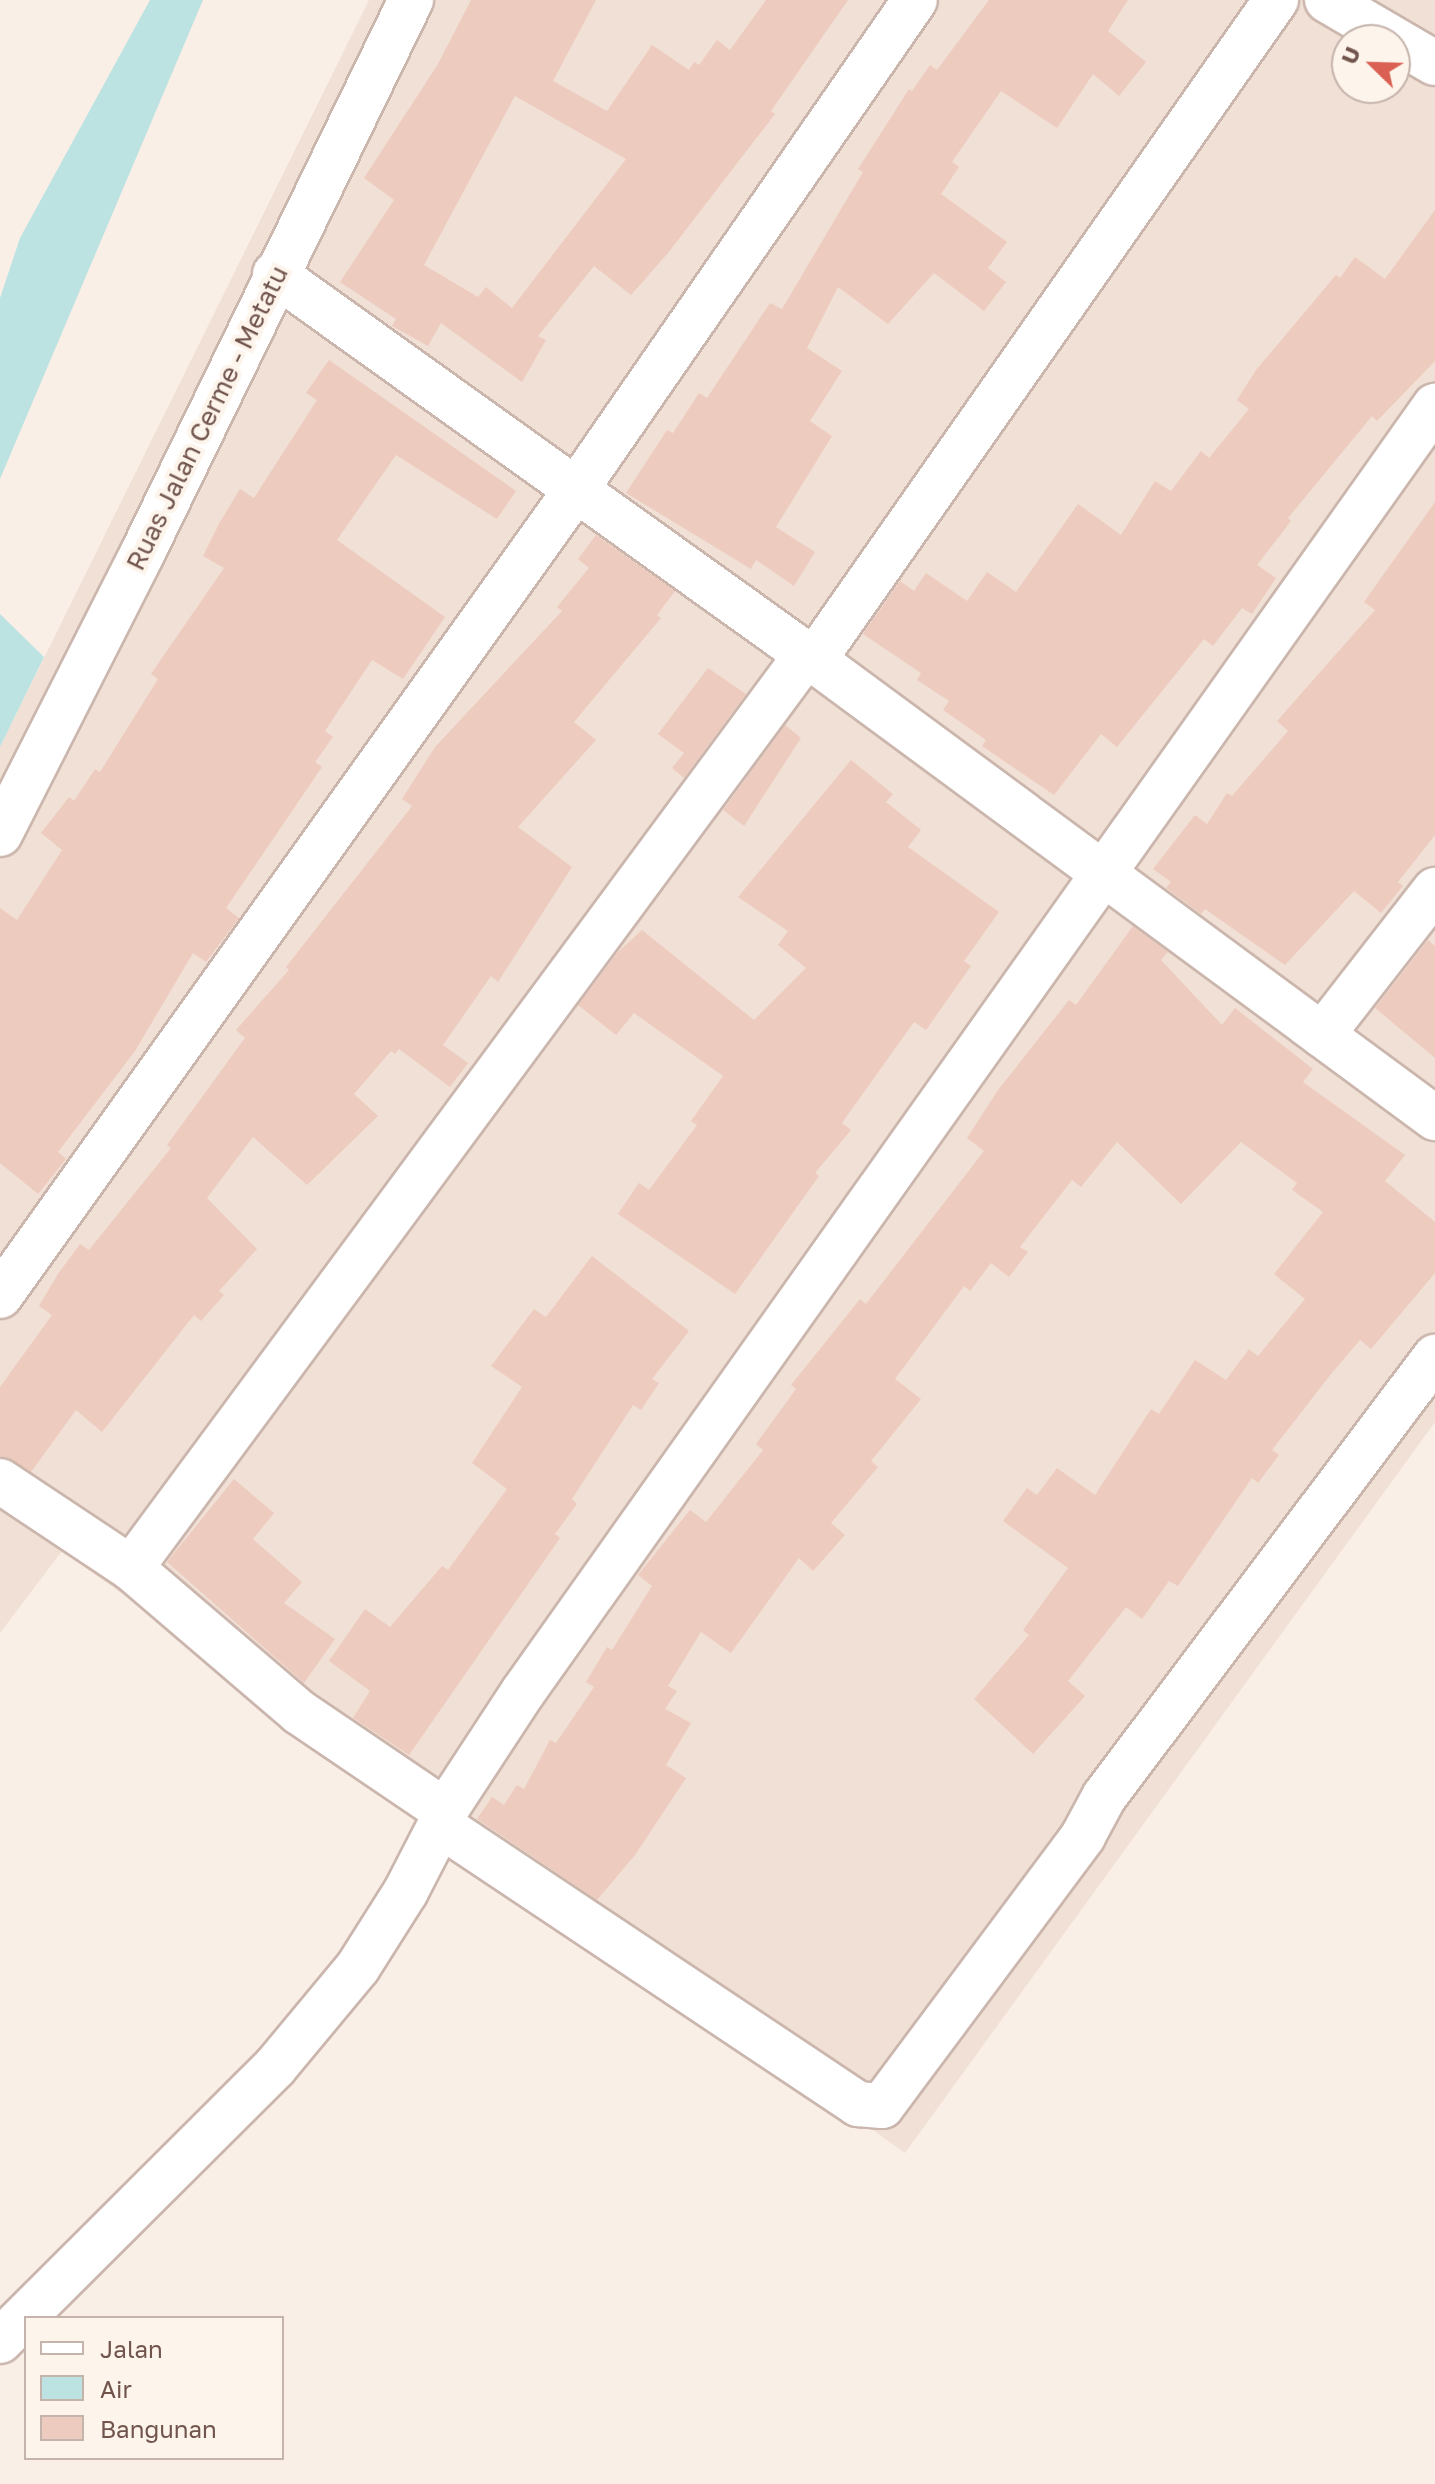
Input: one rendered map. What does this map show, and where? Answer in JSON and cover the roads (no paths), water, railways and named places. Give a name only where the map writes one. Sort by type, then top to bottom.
[{"type":"street","name":"Ruas Jalan Cerme - Metatu","points":[[0,834],[143,552],[275,274],[411,0]]},
{"type":"street","points":[[0,1296],[575,491],[915,0]]},
{"type":"street","points":[[131,1568],[810,658],[1276,0]]},
{"type":"street","points":[[1327,0],[1435,63]]},
{"type":"street","points":[[275,274],[810,658],[1435,1118]]},
{"type":"street","points":[[25,2316],[275,2067],[358,1967],[406,1891],[442,1818],[523,1692],[1435,406]]},
{"type":"street","points":[[1322,1035],[1435,890]]},
{"type":"street","points":[[0,1481],[131,1568],[299,1712],[442,1818],[858,2104],[882,2106],[1083,1836],[1104,1797],[1435,1357]]},
{"type":"street","points":[[0,2341],[24,2317]]},
{"type":"water","points":[[150,0],[203,0],[0,479],[0,298],[20,238]]},
{"type":"water","points":[[0,614],[44,657],[0,747]]}]
